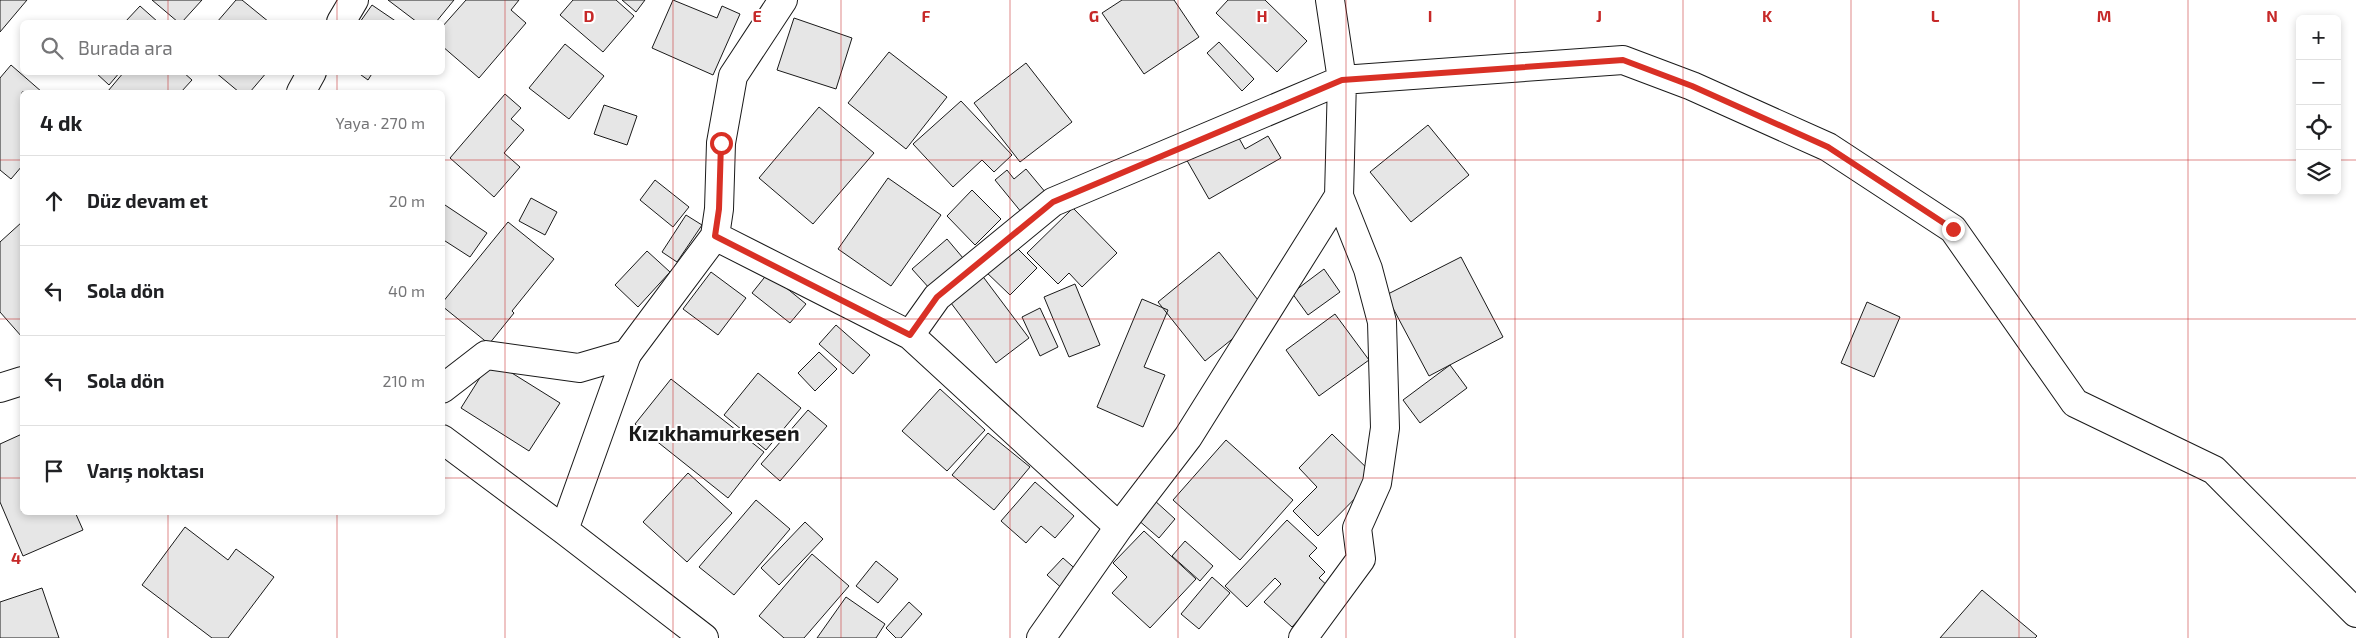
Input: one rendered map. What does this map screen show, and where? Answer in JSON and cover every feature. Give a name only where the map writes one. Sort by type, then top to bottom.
[{"type":"street","points":[[342,20],[354,0]]},
{"type":"street","points":[[564,530],[627,354],[715,236],[719,209],[721,143],[733,76],[783,0]]},
{"type":"street","points":[[1304,638],[1361,559],[1357,528],[1377,484],[1385,428],[1382,322],[1368,269],[1339,196],[1342,80],[1330,0]]},
{"type":"street","points":[[910,335],[937,297],[1053,202],[1342,80],[1623,60],[1692,86],[1828,147],[1953,229],[2074,403],[2214,470],[2356,613]]},
{"type":"street","points":[[302,90],[310,75]]},
{"type":"street","points":[[1041,638],[1119,527],[1188,436],[1339,196]]},
{"type":"street","points":[[715,236],[910,335],[1119,527]]},
{"type":"street","points":[[445,387],[486,355],[579,368],[627,354]]},
{"type":"street","points":[[0,388],[20,383]]},
{"type":"street","points":[[445,441],[704,638]]},
{"type":"building","points":[[0,0],[27,0],[0,32]]},
{"type":"building","points":[[152,0],[202,0],[184,20],[176,20]]},
{"type":"building","points":[[236,0],[242,0],[267,20],[219,20]]},
{"type":"building","points":[[388,0],[454,0],[438,20],[414,20]]},
{"type":"building","points":[[466,0],[519,0],[511,10],[526,23],[479,78],[445,49],[445,24]]},
{"type":"building","points":[[573,0],[616,0],[634,16],[603,52],[560,15]]},
{"type":"building","points":[[622,0],[645,0],[636,12]]},
{"type":"building","points":[[673,0],[717,18],[722,6],[740,14],[713,75],[652,48]]},
{"type":"building","points":[[1122,0],[1174,0],[1199,37],[1144,74],[1102,13]]},
{"type":"building","points":[[1228,0],[1265,0],[1307,41],[1277,72],[1216,13]]},
{"type":"building","points":[[372,5],[394,20],[361,20]]},
{"type":"building","points":[[140,6],[156,20],[127,20]]},
{"type":"building","points":[[794,18],[852,38],[836,89],[777,70]]},
{"type":"building","points":[[1219,42],[1254,79],[1242,91],[1207,53]]},
{"type":"building","points":[[565,44],[604,76],[569,119],[529,88]]},
{"type":"building","points":[[889,52],[947,97],[906,149],[848,103]]},
{"type":"building","points":[[1026,63],[1072,122],[1020,162],[974,103]]},
{"type":"building","points":[[11,65],[20,75],[22,75],[40,90],[20,90],[20,168],[11,179],[0,170],[0,78]]},
{"type":"building","points":[[98,75],[117,75],[109,85]]},
{"type":"building","points":[[121,75],[186,75],[192,80],[183,90],[109,90]]},
{"type":"building","points":[[219,75],[264,75],[252,90],[237,90]]},
{"type":"building","points":[[361,75],[371,75],[368,80]]},
{"type":"building","points":[[505,94],[521,108],[511,119],[524,130],[504,153],[520,167],[494,197],[450,158]]},
{"type":"building","points":[[961,101],[1012,155],[994,172],[982,160],[953,187],[913,144]]},
{"type":"building","points":[[604,105],[637,116],[627,145],[594,134]]},
{"type":"building","points":[[819,107],[874,153],[813,224],[759,178]]},
{"type":"building","points":[[1230,122],[1245,149],[1268,136],[1281,158],[1209,199],[1181,150]]},
{"type":"building","points":[[1428,125],[1469,175],[1411,222],[1370,172]]},
{"type":"building","points":[[1026,169],[1046,193],[1022,213],[995,180],[1007,170],[1014,179]]},
{"type":"building","points":[[888,178],[941,215],[891,286],[838,249]]},
{"type":"building","points":[[655,180],[689,207],[673,227],[640,200]]},
{"type":"building","points":[[972,190],[1001,219],[975,245],[947,216]]},
{"type":"building","points":[[531,198],[557,212],[545,235],[519,221]]},
{"type":"building","points":[[445,205],[487,233],[470,257],[445,241]]},
{"type":"building","points":[[1073,208],[1117,253],[1082,287],[1069,273],[1058,284],[1027,253]]},
{"type":"building","points":[[686,215],[702,225],[677,262],[662,252]]},
{"type":"building","points":[[508,222],[554,259],[512,311],[514,313],[489,344],[445,308],[445,299]]},
{"type":"building","points":[[20,224],[20,335],[0,312],[0,242]]},
{"type":"building","points":[[947,239],[963,258],[930,289],[912,269]]},
{"type":"building","points":[[1011,242],[1037,268],[1010,295],[984,270]]},
{"type":"building","points":[[647,251],[670,272],[638,307],[615,285]]},
{"type":"building","points":[[1219,252],[1267,311],[1205,361],[1158,302]]},
{"type":"building","points":[[1461,257],[1503,337],[1429,376],[1386,295]]},
{"type":"building","points":[[1324,269],[1340,292],[1308,315],[1292,293]]},
{"type":"building","points":[[711,272],[746,298],[718,335],[683,309]]},
{"type":"building","points":[[768,273],[806,304],[790,323],[752,293]]},
{"type":"building","points":[[981,274],[1029,338],[996,363],[948,299]]},
{"type":"building","points":[[1075,284],[1100,345],[1069,357],[1044,297]]},
{"type":"building","points":[[1142,299],[1168,310],[1144,367],[1165,375],[1143,427],[1097,407]]},
{"type":"building","points":[[1867,302],[1900,317],[1874,377],[1841,363]]},
{"type":"building","points":[[1040,308],[1058,347],[1040,356],[1022,317]]},
{"type":"building","points":[[1335,314],[1369,360],[1319,396],[1286,350]]},
{"type":"building","points":[[836,325],[870,355],[853,374],[819,344]]},
{"type":"building","points":[[819,352],[837,369],[815,391],[798,373]]},
{"type":"building","points":[[491,360],[560,403],[529,451],[461,408]]},
{"type":"building","points":[[1450,365],[1467,388],[1420,423],[1403,400]]},
{"type":"building","points":[[758,373],[801,408],[766,450],[724,415]]},
{"type":"building","points":[[671,379],[764,452],[728,498],[635,424]]},
{"type":"building","points":[[940,389],[985,430],[947,471],[902,431]]},
{"type":"building","points":[[808,410],[827,426],[780,481],[761,464]]},
{"type":"building","points":[[988,433],[1030,467],[994,510],[952,475]]},
{"type":"building","points":[[1332,434],[1376,477],[1318,536],[1293,511],[1317,487],[1299,468]]},
{"type":"building","points":[[20,435],[20,515],[76,515],[83,530],[23,556],[0,502],[0,444]]},
{"type":"building","points":[[1226,440],[1293,500],[1240,560],[1173,500]]},
{"type":"building","points":[[688,473],[732,513],[687,562],[643,522]]},
{"type":"building","points":[[1035,482],[1074,516],[1055,538],[1041,526],[1026,543],[1001,521]]},
{"type":"building","points":[[756,500],[790,529],[734,595],[699,567]]},
{"type":"building","points":[[1154,500],[1175,519],[1159,538],[1137,519]]},
{"type":"building","points":[[1287,520],[1317,548],[1309,556],[1325,572],[1319,578],[1329,587],[1292,627],[1264,602],[1281,584],[1275,578],[1247,607],[1225,586]]},
{"type":"building","points":[[805,522],[823,539],[779,585],[761,568]]},
{"type":"building","points":[[185,527],[228,560],[236,549],[274,577],[228,638],[212,638],[142,585]]},
{"type":"building","points":[[1144,531],[1196,579],[1150,628],[1112,593],[1127,577],[1113,563]]},
{"type":"building","points":[[1185,541],[1213,566],[1200,581],[1172,556]]},
{"type":"building","points":[[812,554],[849,586],[804,638],[784,638],[759,616]]},
{"type":"building","points":[[1063,558],[1080,573],[1065,591],[1047,575]]},
{"type":"building","points":[[876,561],[898,579],[878,603],[856,586]]},
{"type":"building","points":[[1212,577],[1230,593],[1199,629],[1181,614]]},
{"type":"building","points":[[42,588],[59,638],[0,638],[0,602]]},
{"type":"building","points":[[1982,590],[2037,636],[2035,638],[1940,638]]},
{"type":"building","points":[[846,597],[885,624],[876,638],[817,638]]},
{"type":"building","points":[[909,602],[922,614],[901,638],[896,638],[886,628]]},
{"type":"district","name":"Kızıkhamurkesen","points":[[714,432]]},
{"type":"route","points":[[721,143],[719,209],[715,236],[910,335],[937,297],[1053,202],[1342,80],[1623,60],[1692,86],[1828,147],[1953,229]]}]
